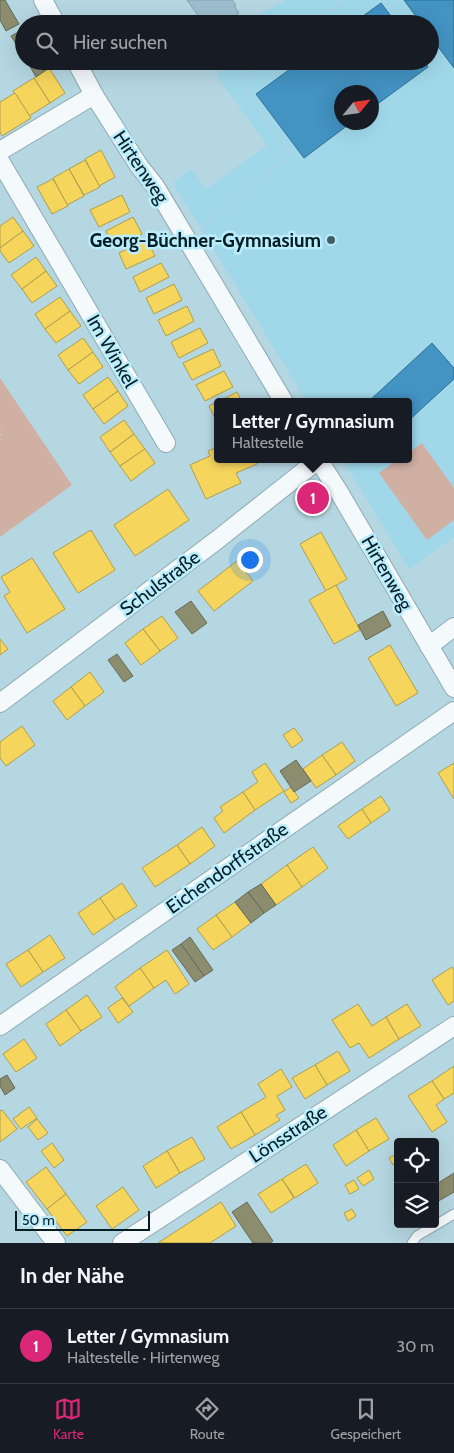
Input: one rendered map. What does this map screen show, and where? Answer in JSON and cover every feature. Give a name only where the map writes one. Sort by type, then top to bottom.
[{"type":"street","points":[[42,0],[51,15]]},
{"type":"street","name":"Hirtenweg","points":[[81,70],[94,95],[155,186],[282,398]]},
{"type":"street","points":[[0,151],[94,95]]},
{"type":"street","name":"Im Winkel","points":[[0,162],[166,443]]},
{"type":"street","name":"Schulstraße","points":[[0,703],[217,540],[314,463]]},
{"type":"street","name":"Hirtenweg","points":[[320,463],[339,492],[454,688]]},
{"type":"street","points":[[429,646],[454,627]]},
{"type":"street","name":"Eichendorffstraße","points":[[0,1026],[454,711]]},
{"type":"street","name":"Lönsstraße","points":[[122,1243],[454,1026]]},
{"type":"street","points":[[0,1169],[56,1243]]},
{"type":"lane","points":[[412,1243],[417,1236],[454,1214]]},
{"type":"path","points":[[324,15],[345,0]]},
{"type":"path","points":[[385,0],[399,15]]},
{"type":"path","points":[[186,238],[291,154],[247,95],[251,70]]},
{"type":"path","points":[[70,216],[146,175]]},
{"type":"path","points":[[0,430],[2,434],[0,436]]},
{"type":"path","points":[[166,443],[163,459],[217,540]]},
{"type":"shaded area","name":"Georg-Büchner-Gymnasium","points":[[286,0],[454,0],[454,537],[409,569],[344,463],[412,463],[412,398],[305,398],[173,183],[191,169],[206,189],[267,145],[216,75],[222,70],[439,70],[439,15],[258,15]]},
{"type":"shaded area","points":[[0,378],[72,485],[0,537]]},
{"type":"shaded area","points":[[422,443],[454,488],[454,520],[427,540],[379,473],[393,463],[412,463],[412,450]]},
{"type":"building: Wohnen","points":[[46,70],[50,70],[65,93],[50,103],[34,78]]},
{"type":"building: Wohnen","points":[[34,78],[50,103],[29,116],[13,91]]},
{"type":"building: Wohnen","points":[[15,93],[31,118],[2,136],[0,132],[0,102]]},
{"type":"building: Wohnen","points":[[101,150],[115,177],[99,186],[85,159]]},
{"type":"building: Wohnen","points":[[85,160],[100,187],[84,195],[69,169]]},
{"type":"building: Wohnen","points":[[69,169],[84,196],[67,205],[53,178]]},
{"type":"building: Wohnen","points":[[53,179],[68,206],[52,214],[37,187]]},
{"type":"building: Wohnen","points":[[122,195],[130,212],[99,227],[90,210]]},
{"type":"building: Wohnen","points":[[13,217],[23,231],[0,248],[0,226]]},
{"type":"building: Wohnen","points":[[133,217],[142,234],[115,248],[106,231]]},
{"type":"building: Wohnen","points":[[23,231],[34,246],[9,263],[0,251],[0,248]]},
{"type":"building: Wohnen","points":[[147,240],[155,256],[126,269],[119,253]]},
{"type":"building: Wohnen","points":[[36,257],[46,271],[22,289],[11,275]]},
{"type":"building: Wohnen","points":[[161,263],[169,277],[140,292],[133,277]]},
{"type":"building: Wohnen","points":[[46,271],[57,286],[32,303],[22,289]]},
{"type":"building: Wohnen","points":[[174,284],[182,300],[154,314],[146,298]]},
{"type":"building: Wohnen","points":[[60,297],[70,311],[45,329],[35,314]]},
{"type":"building: Wohnen","points":[[187,306],[194,321],[166,336],[158,320]]},
{"type":"building: Wohnen","points":[[70,311],[81,326],[56,343],[45,329]]},
{"type":"building: Wohnen","points":[[200,328],[208,343],[179,358],[171,342]]},
{"type":"building: Wohnen","points":[[83,338],[93,352],[68,370],[58,355]]},
{"type":"building: Wohnen","points":[[213,349],[221,366],[192,380],[183,363]]},
{"type":"building: Wohnen","points":[[93,352],[103,367],[79,384],[68,370]]},
{"type":"building: Wohnen","points":[[224,371],[233,387],[205,401],[196,385]]},
{"type":"building: Wohnen","points":[[108,377],[118,391],[93,409],[83,395]]},
{"type":"building: Wohnen","points":[[118,391],[128,406],[104,424],[93,409]]},
{"type":"building: Wohnen","points":[[237,392],[240,398],[226,398]]},
{"type":"building: Wohnen","points":[[214,404],[214,416],[209,406]]},
{"type":"building: Wohnen","points":[[124,420],[134,434],[110,452],[100,437]]},
{"type":"building: Wohnen","points":[[134,434],[145,449],[120,466],[110,452]]},
{"type":"building: Wohnen","points":[[145,449],[155,463],[131,481],[120,466]]},
{"type":"building: Wohnen","points":[[214,449],[214,463],[257,464],[236,473],[241,483],[206,499],[190,465],[210,456],[208,451]]},
{"type":"building: Wohnen","points":[[168,489],[189,520],[135,556],[114,525]]},
{"type":"building: Wohnen","points":[[91,530],[115,570],[78,593],[53,553]]},
{"type":"building: Wohnen","points":[[321,532],[347,579],[326,591],[300,544]]},
{"type":"building: Wohnen","points":[[32,558],[65,609],[27,633],[4,596],[10,592],[1,577]]},
{"type":"building: Wohnen","points":[[237,561],[253,581],[214,611],[198,591]]},
{"type":"building: Wohnen","points":[[336,585],[360,630],[334,644],[309,600]]},
{"type":"building: Wohnen","points":[[162,616],[178,638],[160,651],[143,629]]},
{"type":"building: Wohnen","points":[[143,629],[160,651],[141,665],[125,643]]},
{"type":"building: Wohnen","points":[[0,639],[8,649],[0,655]]},
{"type":"building: Wohnen","points":[[390,645],[418,693],[396,706],[368,658]]},
{"type":"building: Wohnen","points":[[90,672],[104,692],[85,706],[71,687]]},
{"type":"building: Wohnen","points":[[71,687],[85,706],[67,720],[53,701]]},
{"type":"building: Wohnen","points":[[22,726],[35,745],[6,766],[0,758],[0,742]]},
{"type":"building: Wohnen","points":[[294,728],[303,740],[292,748],[283,735]]},
{"type":"building: Wohnen","points":[[342,742],[355,761],[336,775],[322,755]]},
{"type":"building: Wohnen","points":[[322,755],[336,775],[316,788],[303,769]]},
{"type":"building: Wohnen","points":[[265,763],[284,791],[255,810],[243,792],[258,782],[252,772]]},
{"type":"building: Wohnen","points":[[454,763],[454,799],[438,773]]},
{"type":"building: Wohnen","points":[[291,787],[299,798],[291,803],[284,792]]},
{"type":"building: Wohnen","points":[[243,792],[255,810],[224,833],[214,818],[223,811],[220,807]]},
{"type":"building: Wohnen","points":[[381,796],[390,810],[371,823],[362,809]]},
{"type":"building: Wohnen","points":[[362,809],[371,823],[348,839],[338,826]]},
{"type":"building: Wohnen","points":[[202,827],[215,846],[190,864],[177,845]]},
{"type":"building: Wohnen","points":[[177,845],[190,864],[155,887],[142,868]]},
{"type":"building: Wohnen","points":[[313,847],[328,868],[302,887],[287,865]]},
{"type":"building: Wohnen","points":[[287,865],[302,887],[276,905],[261,884]]},
{"type":"building: Wohnen","points":[[122,883],[137,906],[115,920],[100,898]]},
{"type":"building: Wohnen","points":[[100,898],[115,920],[93,935],[78,913]]},
{"type":"building: Wohnen","points":[[235,902],[251,923],[232,937],[216,915]]},
{"type":"building: Wohnen","points":[[216,915],[232,937],[213,950],[197,929]]},
{"type":"building: Wohnen","points":[[50,935],[65,958],[43,972],[28,950]]},
{"type":"building: Wohnen","points":[[28,950],[43,972],[21,987],[6,964]]},
{"type":"building: Wohnen","points":[[167,950],[189,984],[175,994],[166,980],[154,988],[140,968]]},
{"type":"building: Wohnen","points":[[452,967],[454,970],[454,1001],[448,1005],[432,980]]},
{"type":"building: Wohnen","points":[[140,968],[154,988],[129,1006],[115,987]]},
{"type":"building: Wohnen","points":[[87,995],[102,1017],[81,1031],[66,1010]]},
{"type":"building: Wohnen","points":[[122,998],[133,1012],[118,1023],[108,1008]]},
{"type":"building: Wohnen","points":[[358,1004],[372,1026],[386,1017],[399,1039],[369,1058],[359,1043],[350,1048],[332,1020]]},
{"type":"building: Wohnen","points":[[407,1004],[421,1026],[399,1039],[386,1017]]},
{"type":"building: Wohnen","points":[[66,1010],[81,1031],[60,1046],[46,1024]]},
{"type":"building: Wohnen","points":[[24,1039],[37,1058],[16,1072],[3,1054]]},
{"type":"building: Wohnen","points":[[338,1051],[350,1071],[327,1085],[315,1065]]},
{"type":"building: Wohnen","points":[[315,1065],[327,1085],[305,1099],[292,1078]]},
{"type":"building: Wohnen","points":[[454,1066],[454,1093],[444,1099],[432,1081]]},
{"type":"building: Wohnen","points":[[281,1069],[292,1087],[277,1096],[285,1110],[276,1115],[280,1120],[255,1135],[241,1112],[266,1097],[258,1084]]},
{"type":"building: Wohnen","points":[[432,1081],[444,1099],[436,1105],[447,1122],[432,1132],[408,1096]]},
{"type":"building: Wohnen","points":[[29,1107],[37,1118],[21,1129],[13,1119]]},
{"type":"building: Wohnen","points":[[2,1110],[17,1129],[0,1142],[0,1111]]},
{"type":"building: Wohnen","points":[[241,1112],[255,1135],[231,1149],[217,1127]]},
{"type":"building: Wohnen","points":[[376,1118],[389,1139],[369,1151],[356,1130]]},
{"type":"building: Wohnen","points":[[37,1119],[48,1133],[38,1140],[28,1127]]},
{"type":"building: Wohnen","points":[[356,1130],[369,1151],[346,1166],[333,1145]]},
{"type":"building: Wohnen","points":[[192,1137],[205,1159],[180,1173],[167,1151]]},
{"type":"building: Wohnen","points":[[52,1143],[64,1160],[54,1168],[41,1151]]},
{"type":"building: Wohnen","points":[[167,1151],[180,1173],[156,1188],[143,1166]]},
{"type":"building: Wohnen","points":[[394,1155],[393,1165],[389,1158]]},
{"type":"building: Wohnen","points":[[306,1164],[318,1183],[295,1198],[282,1179]]},
{"type":"building: Wohnen","points":[[46,1167],[66,1194],[47,1209],[26,1182]]},
{"type":"building: Wohnen","points":[[369,1170],[374,1179],[363,1186],[357,1178]]},
{"type":"building: Wohnen","points":[[282,1179],[294,1198],[271,1213],[258,1194]]},
{"type":"building: Wohnen","points":[[354,1180],[359,1189],[350,1194],[345,1185]]},
{"type":"building: Wohnen","points":[[123,1187],[139,1210],[112,1229],[96,1206]]},
{"type":"building: Wohnen","points":[[66,1194],[87,1222],[67,1236],[47,1209]]},
{"type":"building: Wohnen","points":[[221,1202],[236,1226],[210,1243],[158,1243]]},
{"type":"building: Wohnen","points":[[352,1209],[356,1216],[348,1221],[344,1213]]},
{"type":"building: Schulen","points":[[404,0],[454,0],[454,68],[439,48],[439,15],[415,15]]},
{"type":"building: Schulen","points":[[381,3],[390,15],[364,15]]},
{"type":"building: Schulen","points":[[289,70],[424,70],[379,103],[379,85],[334,85],[334,130],[341,130],[304,158],[256,94]]},
{"type":"building: Schulen","points":[[432,343],[454,368],[454,379],[412,417],[412,398],[372,398]]},
{"type":"building: Industrie","points":[[0,0],[5,0],[15,17],[15,26],[6,31],[0,20]]},
{"type":"building: Industrie","points":[[15,34],[15,42],[11,36]]},
{"type":"building: Industrie","points":[[32,70],[46,70],[36,77]]},
{"type":"building: Industrie","points":[[191,601],[207,623],[192,634],[175,612]]},
{"type":"building: Industrie","points":[[383,611],[391,626],[366,640],[358,625]]},
{"type":"building: Industrie","points":[[117,654],[133,676],[124,682],[108,660]]},
{"type":"building: Industrie","points":[[296,760],[311,781],[294,792],[280,771]]},
{"type":"building: Industrie","points":[[261,884],[276,905],[264,913],[248,892]]},
{"type":"building: Industrie","points":[[248,892],[264,913],[251,923],[235,902]]},
{"type":"building: Industrie","points":[[190,937],[213,970],[204,976],[181,944]]},
{"type":"building: Industrie","points":[[181,944],[204,976],[195,982],[172,950]]},
{"type":"building: Industrie","points":[[7,1075],[15,1088],[5,1095],[0,1086],[0,1079]]},
{"type":"building: Industrie","points":[[454,1173],[454,1192],[439,1201],[439,1183]]},
{"type":"building: Industrie","points":[[247,1202],[273,1241],[270,1243],[253,1243],[232,1212]]},
{"type":"building: Sonstige","points":[[187,0],[232,0],[239,13],[236,15],[198,15]]},
{"type":"place","name":"Georg-Büchner-Gymnasium","points":[[331,240]]},
{"type":"place","name":"Letter / Gymnasium","points":[[313,498]]}]
